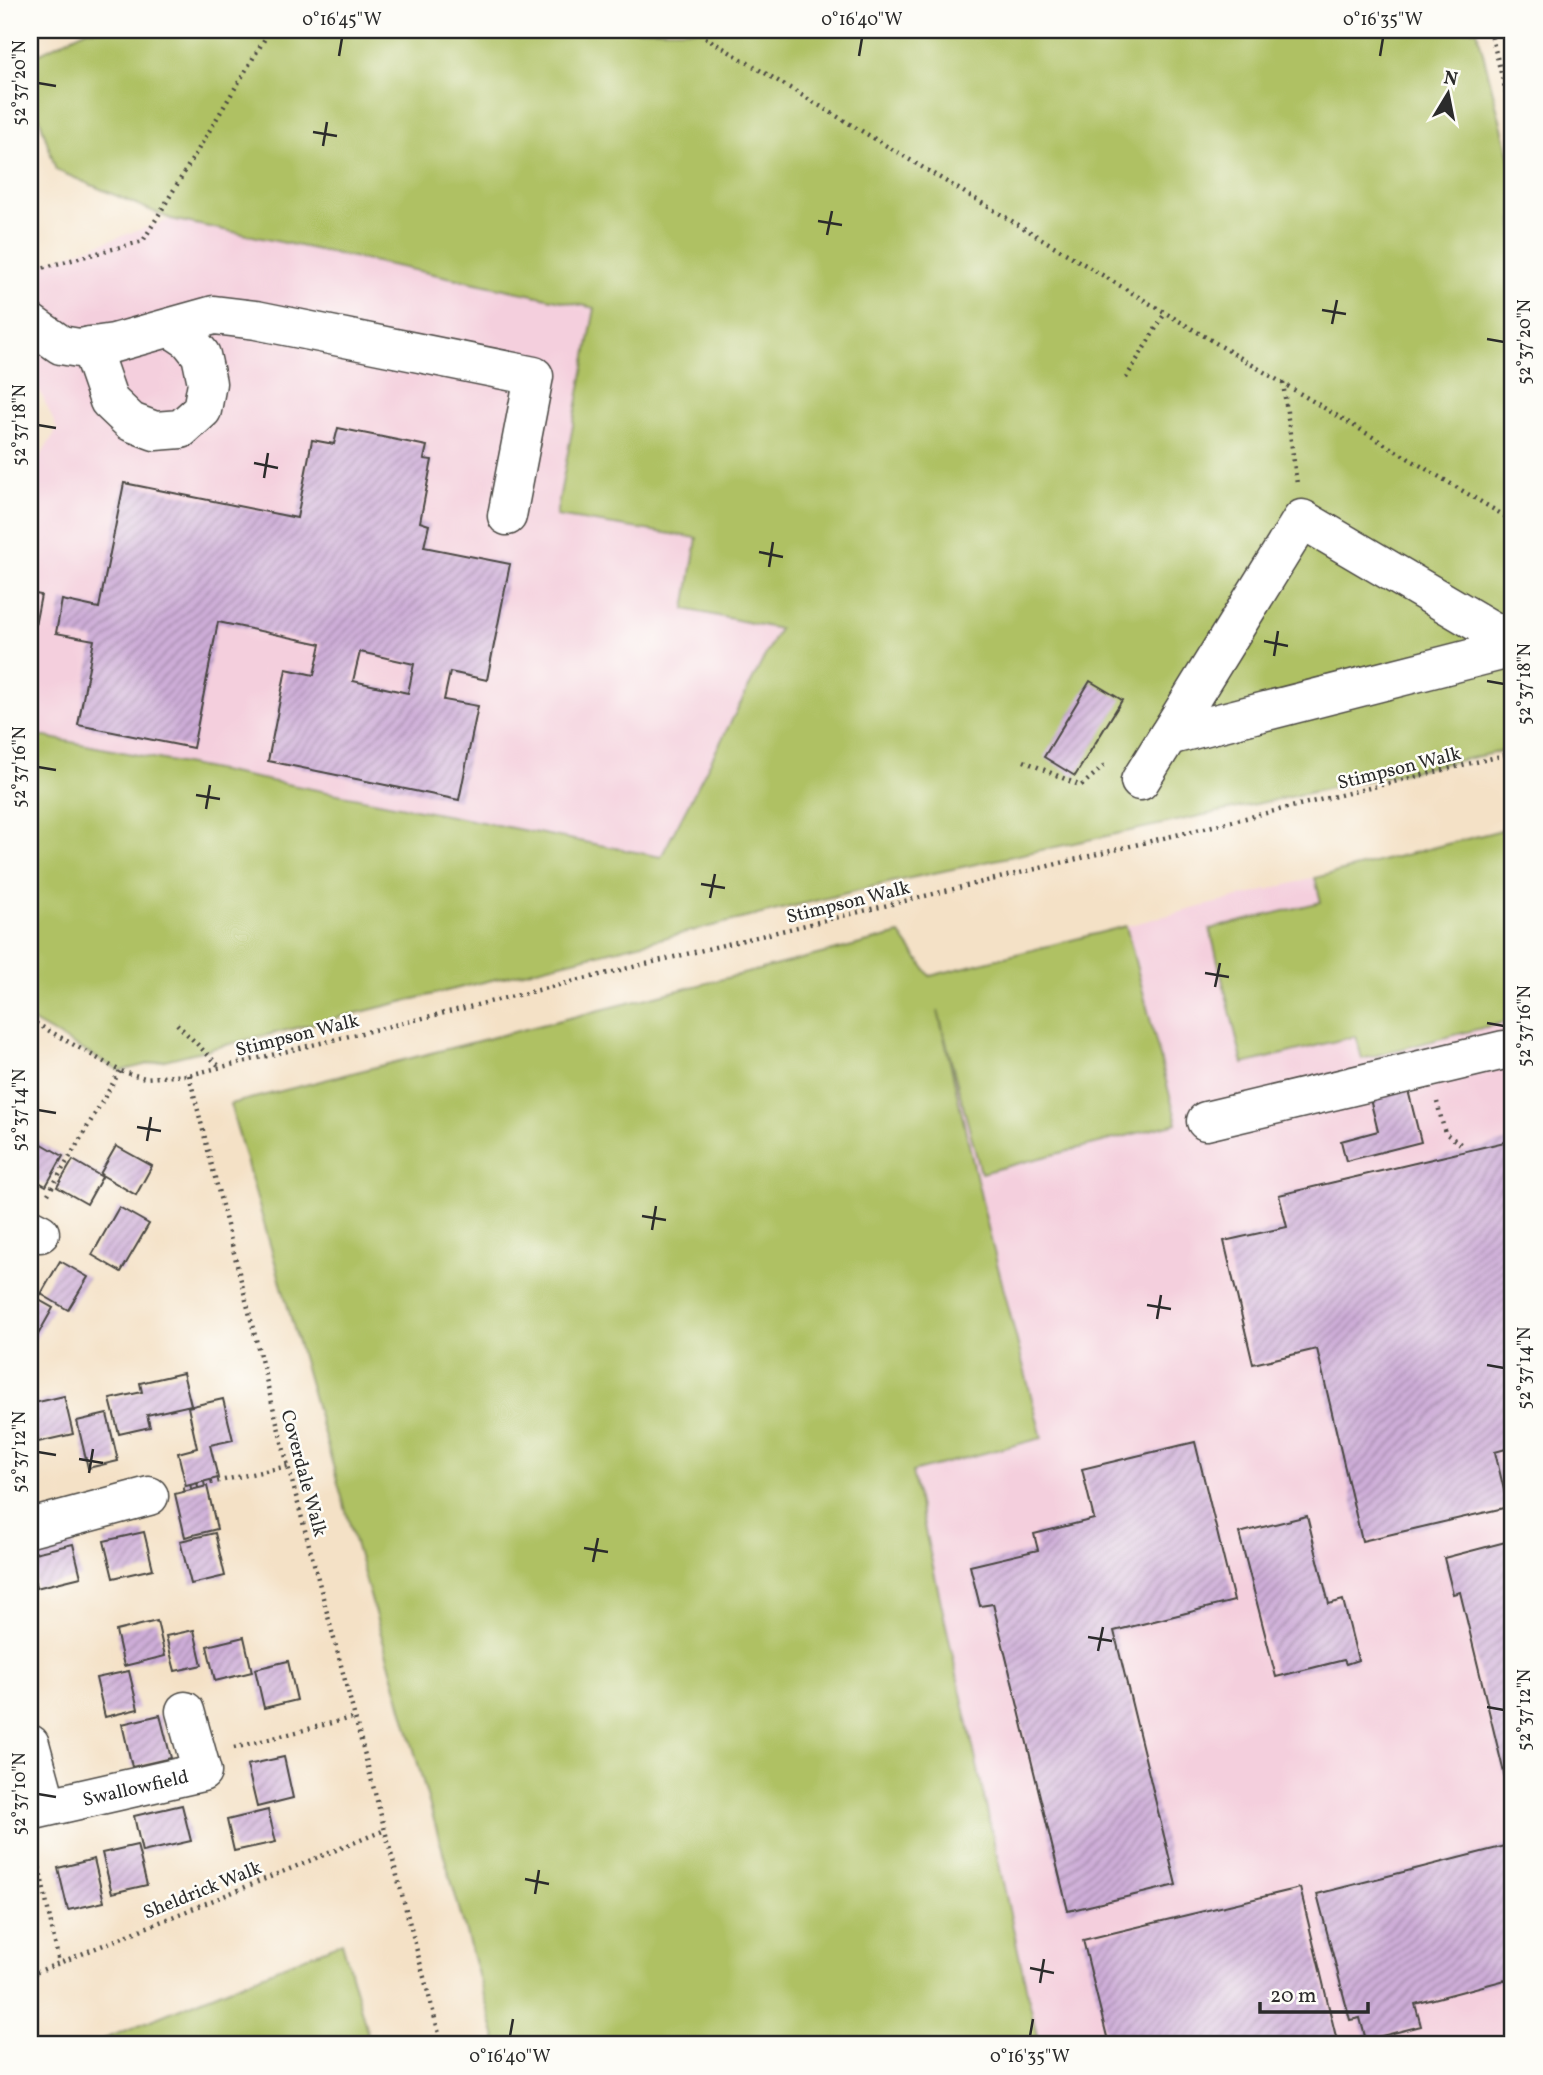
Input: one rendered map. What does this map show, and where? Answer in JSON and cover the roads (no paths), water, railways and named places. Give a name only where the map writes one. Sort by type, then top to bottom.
[{"type":"street","points":[[30,323],[61,345],[79,348],[114,343],[215,314],[534,376],[506,516]]},
{"type":"street","points":[[90,346],[109,401],[131,422],[155,431],[181,429],[202,410],[206,383],[201,355],[189,340],[171,328]]},
{"type":"street","points":[[1139,781],[1302,519],[1513,645]]},
{"type":"street","points":[[1168,736],[1513,645]]},
{"type":"street","points":[[1206,1121],[1427,1067],[1504,1050],[1513,1051]]},
{"type":"street","points":[[30,1528],[149,1496]]},
{"type":"street","name":"Swallowfield","points":[[37,1817],[202,1772],[184,1711]]},
{"type":"street","points":[[30,1744],[37,1817]]}]
